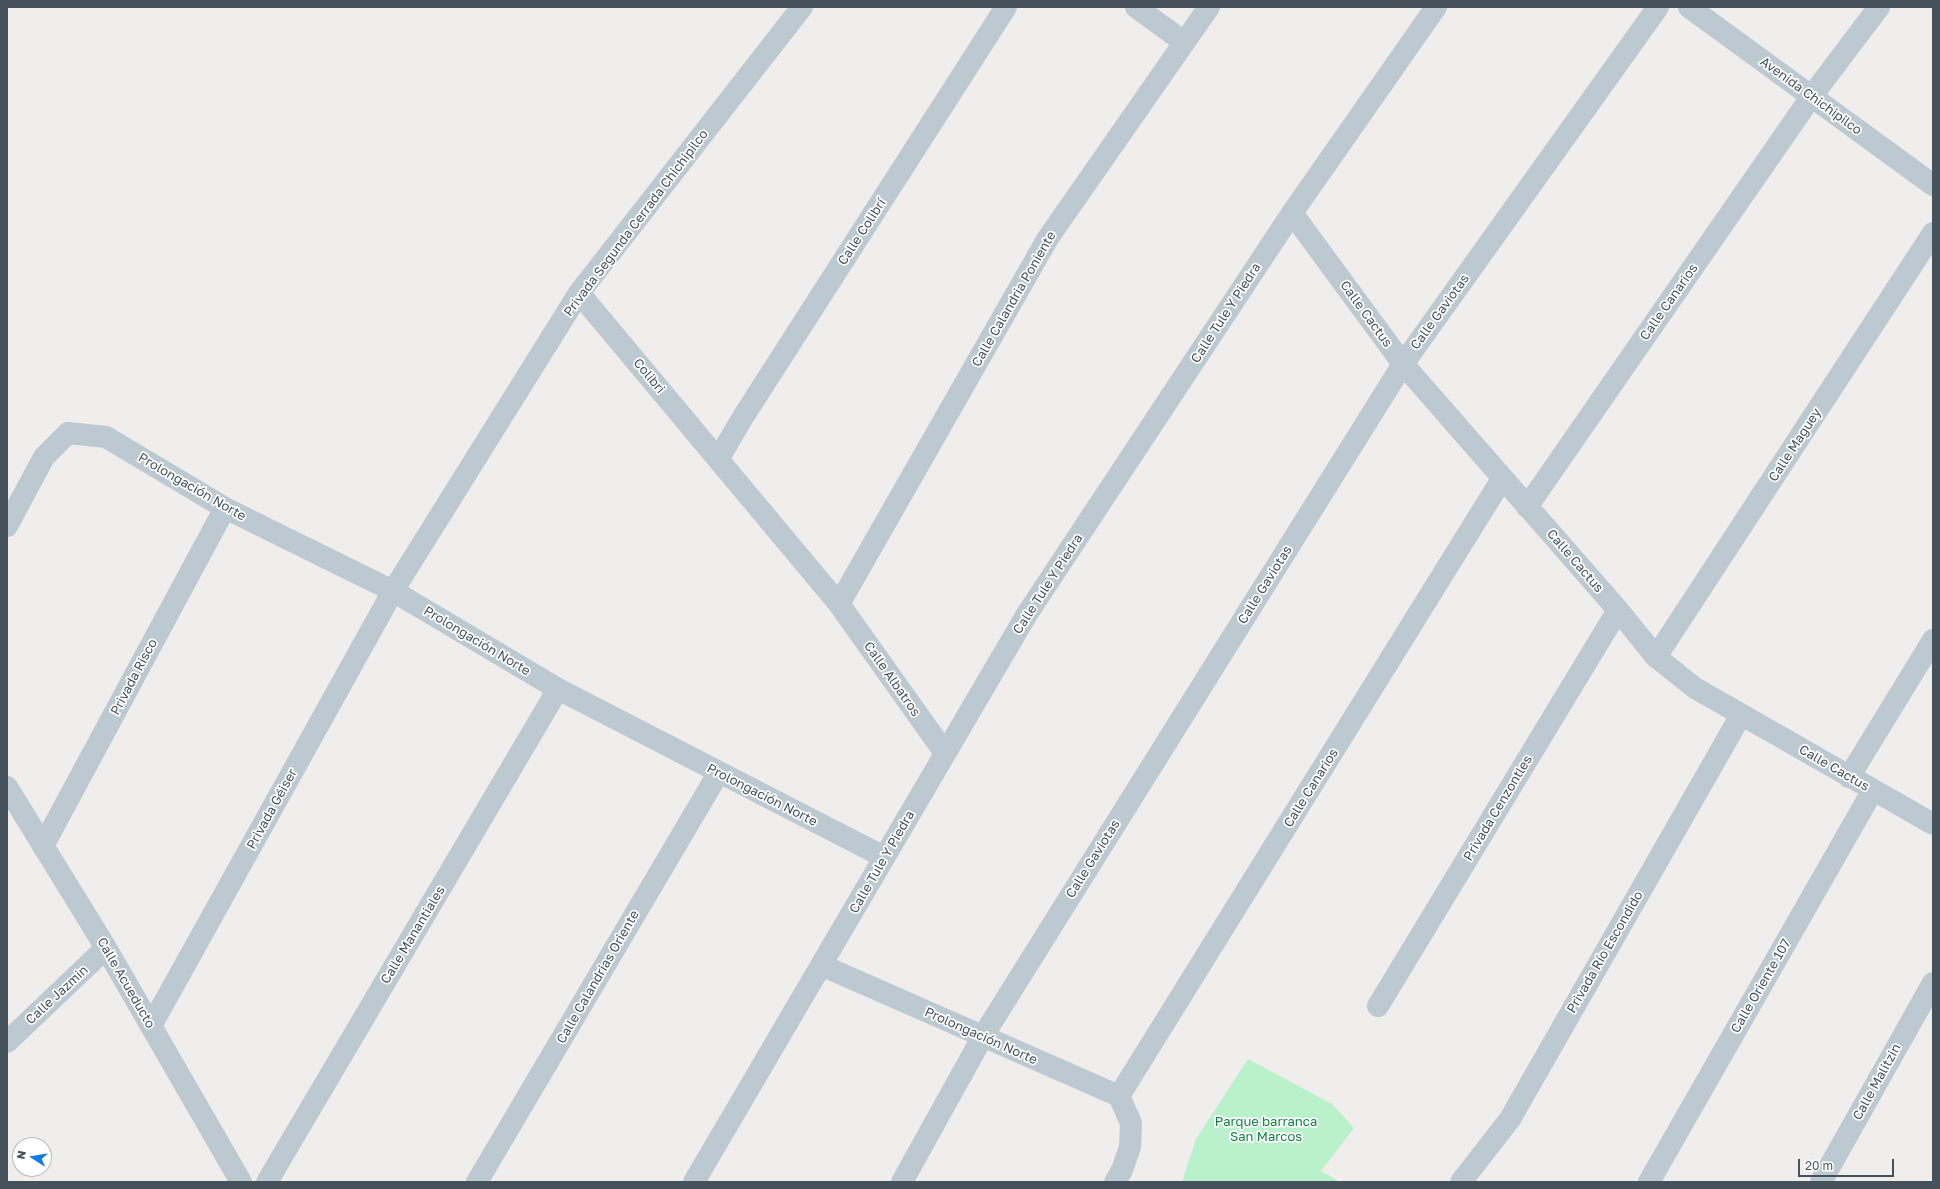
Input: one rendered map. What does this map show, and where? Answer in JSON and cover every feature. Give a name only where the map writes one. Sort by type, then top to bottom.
[{"type":"street","name":"Privada Segunda Cerrada Chichipilco","points":[[393,591],[580,293],[802,7]]},
{"type":"street","name":"Calle Colibrí","points":[[719,458],[743,417],[1006,7]]},
{"type":"street","points":[[1136,7],[1184,42]]},
{"type":"street","name":"Calle Calandria Poniente","points":[[839,604],[1048,238],[1209,7]]},
{"type":"street","name":"Calle Tule Y Piedra","points":[[694,1182],[1027,614],[1292,213],[1436,7]]},
{"type":"street","name":"Calle Gaviotas","points":[[902,1182],[983,1036],[1403,364],[1658,7]]},
{"type":"street","name":"Avenida Chichipilco","points":[[1689,7],[1933,185]]},
{"type":"street","name":"Calle Canarios","points":[[1527,507],[1811,97],[1878,7]]},
{"type":"street","name":"Calle Cactus","points":[[1292,213],[1403,364],[1618,610],[1656,657],[1695,688],[1933,824]]},
{"type":"street","name":"Calle Maguey","points":[[1656,657],[1933,233]]},
{"type":"street","name":"Colibri","points":[[580,293],[719,458],[839,604]]},
{"type":"street","name":"Prolongación Norte","points":[[7,526],[44,457],[68,433],[106,437],[225,508],[393,591],[558,689],[884,857]]},
{"type":"street","name":"Calle Canarios","points":[[1119,1096],[1502,479]]},
{"type":"street","name":"Privada Risco","points":[[43,846],[225,508]]},
{"type":"street","name":"Privada Géiser","points":[[151,1026],[393,591]]},
{"type":"street","name":"Calle Albatros","points":[[839,604],[946,754]]},
{"type":"street","name":"Privada Cenzontles","points":[[1378,1006],[1618,610]]},
{"type":"street","points":[[1849,776],[1933,640]]},
{"type":"street","name":"Calle Manantiales","points":[[267,1182],[558,689]]},
{"type":"street","name":"Privada Río Escondido","points":[[1461,1182],[1510,1119],[1741,715]]},
{"type":"street","name":"Calle Calandrias Oriente","points":[[477,1182],[718,772]]},
{"type":"street","name":"Calle Acueducto","points":[[7,789],[106,948],[241,1182]]},
{"type":"street","name":"Calle Oriente 107","points":[[1649,1182],[1873,790]]},
{"type":"street","name":"Calle Jazmin","points":[[7,1042],[106,948]]},
{"type":"street","name":"Prolongación Norte","points":[[821,966],[1119,1096]]},
{"type":"street","name":"Calle Malitzin","points":[[1821,1182],[1933,983]]},
{"type":"street","points":[[1115,1182],[1122,1170],[1130,1147],[1131,1123],[1119,1096]]},
{"type":"green space","name":"Parque barranca San Marcos","points":[[1248,1059],[1332,1104],[1354,1128],[1321,1171],[1340,1182],[1182,1182],[1196,1139]]}]
